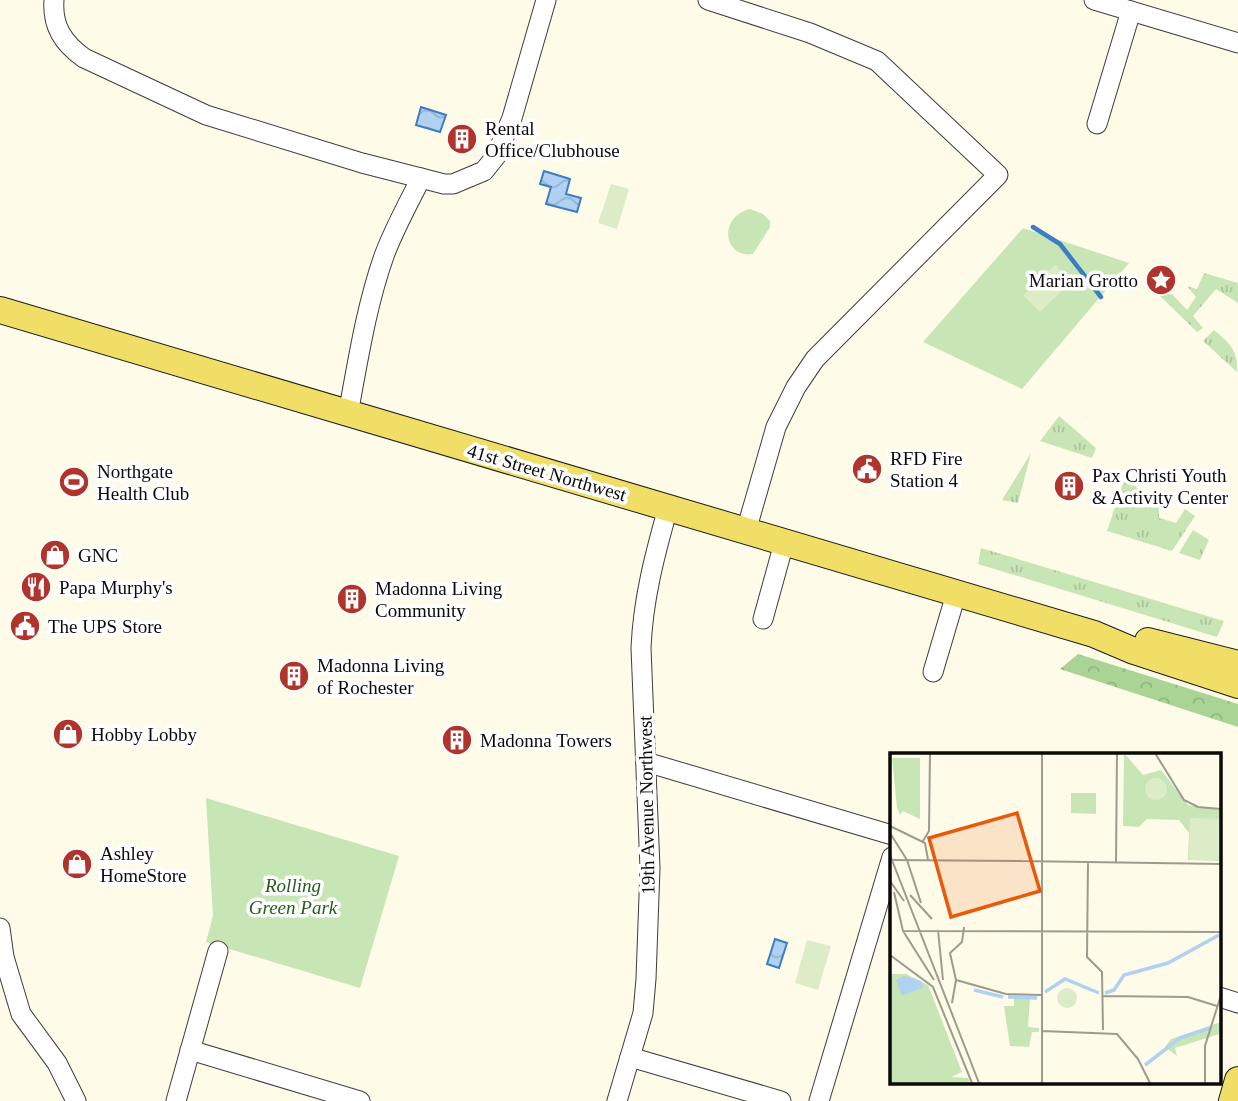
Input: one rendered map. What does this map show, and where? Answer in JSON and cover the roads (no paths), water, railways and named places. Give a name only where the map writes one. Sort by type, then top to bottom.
[{"type":"main road","name":"41st Street Northwest","points":[[0,310],[1094,634],[1176,666],[1238,685]]},
{"type":"main road","name":"41st Street Northwest","points":[[1094,634],[1142,639],[1238,664]]},
{"type":"main road","points":[[1232,1101],[1238,1080]]},
{"type":"street","points":[[54,0],[56,28],[74,51],[96,64],[205,115],[362,163],[444,184],[469,179],[490,165],[509,126],[547,0]]},
{"type":"street","points":[[708,0],[810,33],[877,61],[998,175],[839,333],[802,378],[776,427],[746,531]]},
{"type":"street","points":[[1094,0],[1238,43]]},
{"type":"street","points":[[1097,124],[1131,12]]},
{"type":"street","points":[[348,414],[380,269],[398,223],[421,178]]},
{"type":"street","name":"19th Avenue Northwest","points":[[617,1101],[643,1013],[646,979],[650,868],[640,648],[651,568],[668,508]]},
{"type":"street","points":[[763,619],[784,543]]},
{"type":"street","points":[[933,672],[956,594]]},
{"type":"street","points":[[646,762],[890,835]]},
{"type":"street","points":[[819,1101],[890,860]]},
{"type":"street","points":[[0,928],[13,991],[21,1014],[57,1063],[76,1101]]},
{"type":"street","points":[[176,1101],[218,951]]},
{"type":"street","points":[[1220,997],[1238,1003]]},
{"type":"street","points":[[190,1051],[360,1101]]},
{"type":"street","points":[[630,1057],[781,1101]]},
{"type":"water","points":[[421,107],[446,115],[440,132],[416,125]]},
{"type":"water","points":[[544,171],[570,179],[566,194],[581,198],[577,212],[546,204],[551,187],[540,184]]},
{"type":"water","points":[[775,939],[787,943],[779,968],[767,964]]},
{"type":"waterway","points":[[1033,227],[1060,244],[1101,297]]},
{"type":"place","name":"Rental Office/Clubhouse","points":[[462,139]]},
{"type":"place","name":"Marian Grotto","points":[[1161,280]]},
{"type":"place","name":"RFD Fire Station 4","points":[[867,469]]},
{"type":"place","name":"Northgate Health Club","points":[[74,482]]},
{"type":"place","name":"Pax Christi Youth & Activity Center","points":[[1069,486]]},
{"type":"place","name":"GNC","points":[[55,555]]},
{"type":"place","name":"Papa Murphy's","points":[[36,587]]},
{"type":"place","name":"Madonna Living Community","points":[[352,599]]},
{"type":"place","name":"The UPS Store","points":[[25,626]]},
{"type":"place","name":"Madonna Living of Rochester","points":[[294,676]]},
{"type":"place","name":"Hobby Lobby","points":[[68,734]]},
{"type":"place","name":"Madonna Towers","points":[[457,740]]},
{"type":"place","name":"Ashley HomeStore","points":[[77,864]]},
{"type":"park label","name":"Rolling Green Park","points":[[293,896]]}]
